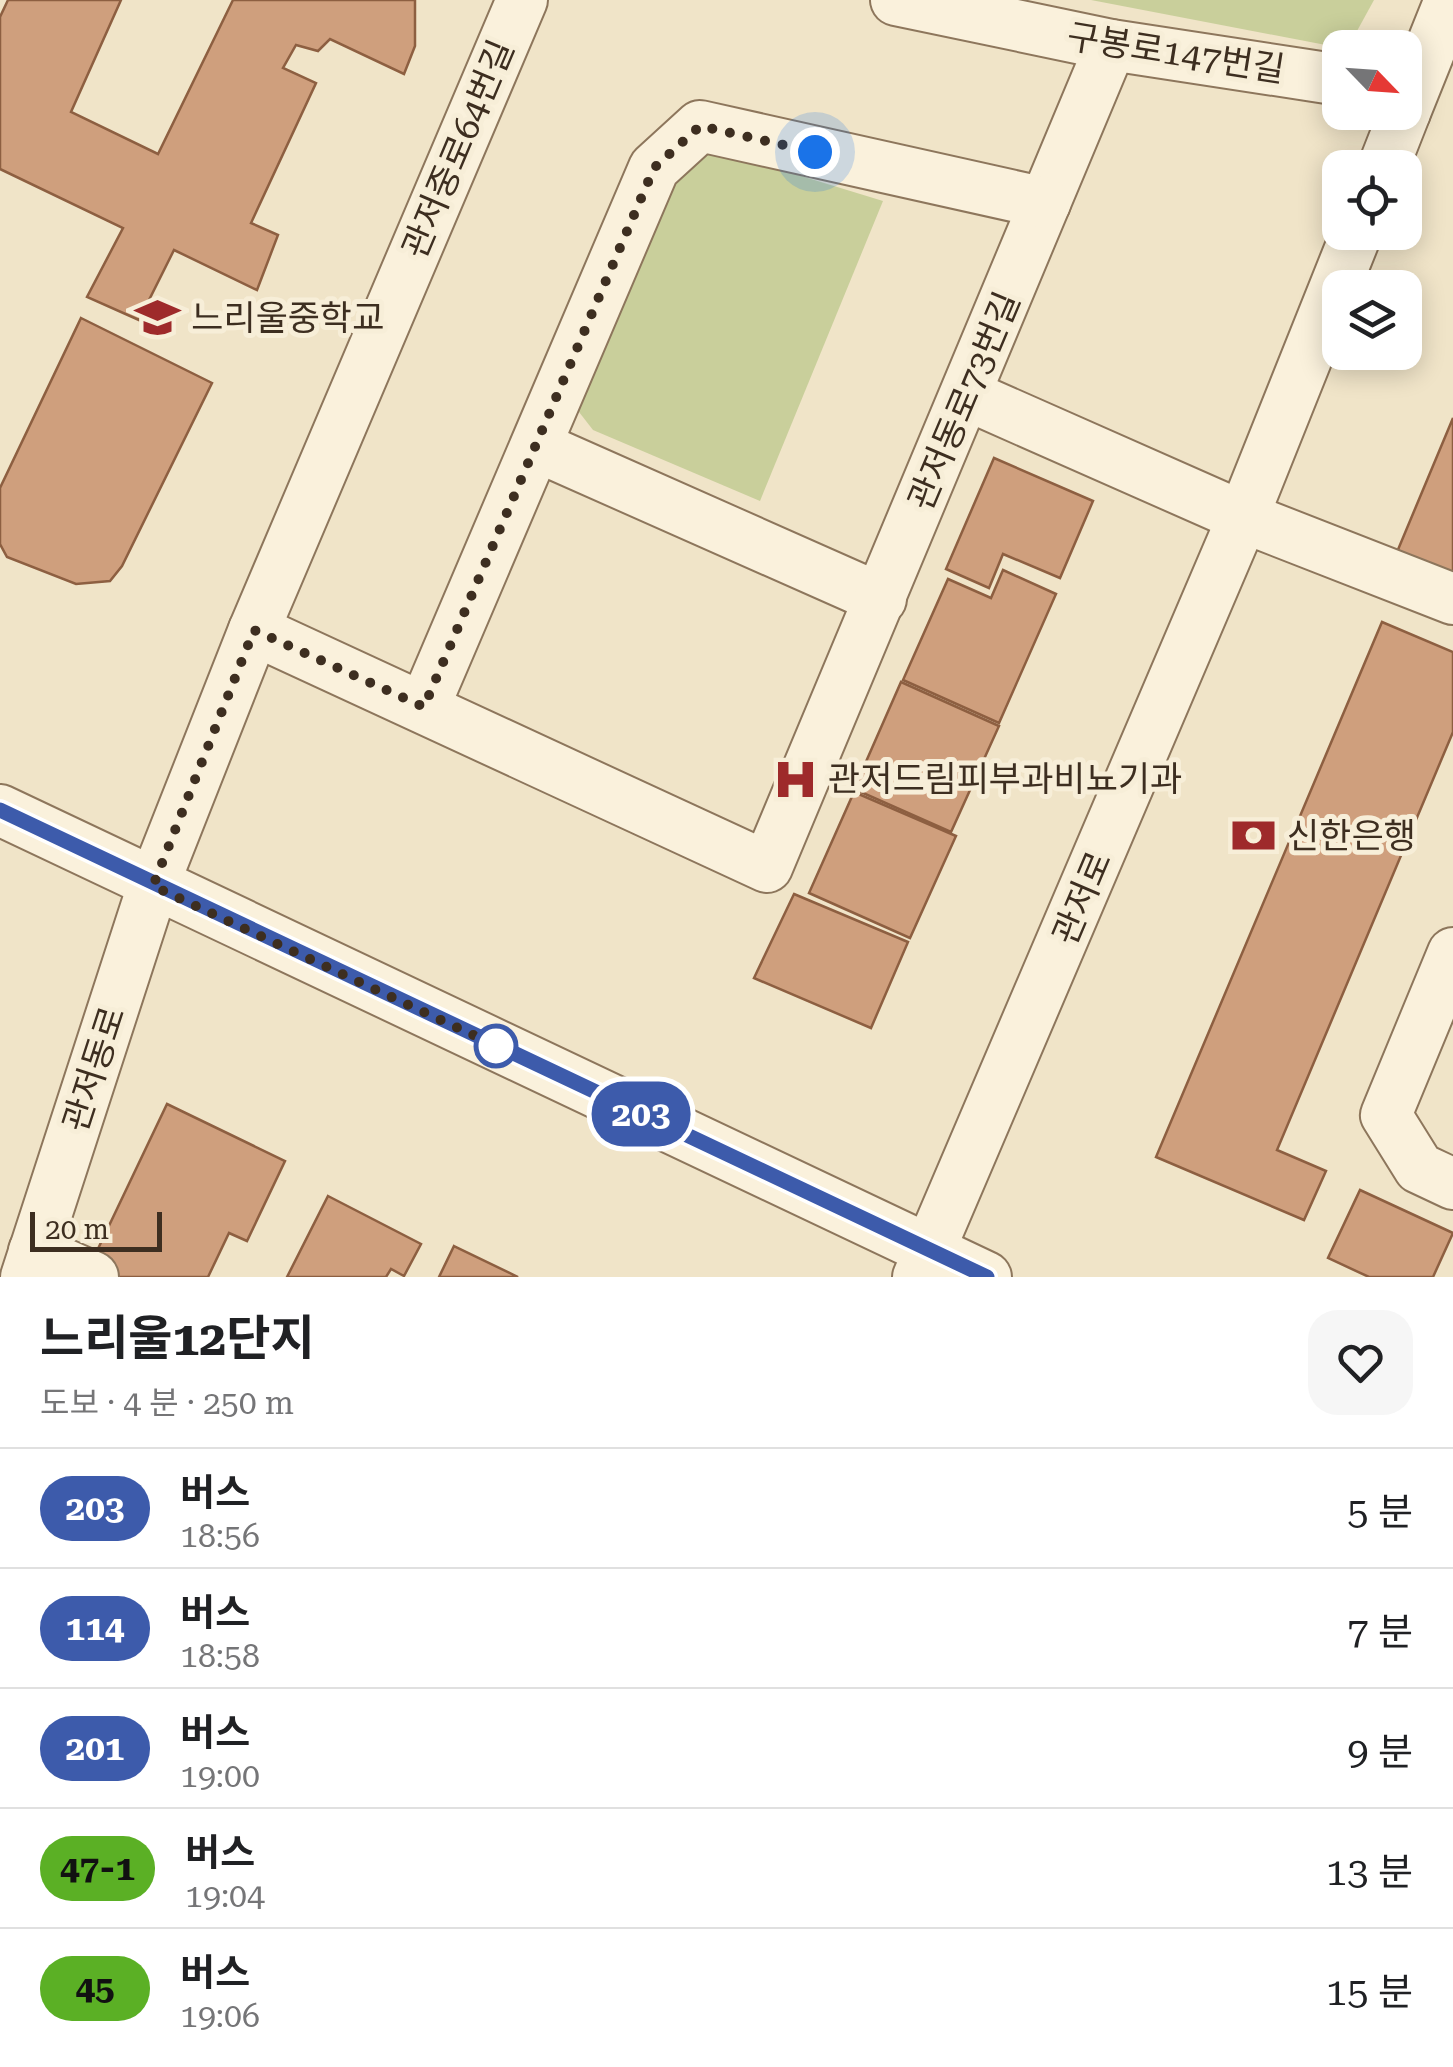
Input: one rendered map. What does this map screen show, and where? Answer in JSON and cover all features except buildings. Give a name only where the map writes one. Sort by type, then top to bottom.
[{"type":"street","name":"관저중로64번길","points":[[153,886],[254,630],[522,0]]},
{"type":"street","name":"구봉로147번길","points":[[896,0],[1111,45],[1322,77]]},
{"type":"street","points":[[1422,83],[1450,0]]},
{"type":"street","name":"관저동로73번길","points":[[424,707],[767,866],[1111,45]]},
{"type":"street","points":[[254,630],[424,707],[654,168],[700,126],[1045,203]]},
{"type":"street","name":"관저로","points":[[923,1263],[1243,516],[1350,250]]},
{"type":"street","points":[[967,394],[1243,516],[1453,598]]},
{"type":"street","points":[[536,446],[881,599]]},
{"type":"street","points":[[0,810],[923,1263],[986,1277]]},
{"type":"street","name":"관저동로","points":[[92,1277],[30,1264],[153,886]]},
{"type":"street","points":[[1453,953],[1386,1115],[1419,1168],[1453,1184]]},
{"type":"green space","points":[[1091,0],[1374,0],[1358,30],[1322,30],[1322,44]]},
{"type":"green space","points":[[703,146],[883,201],[760,501],[593,430],[579,412],[579,398],[663,180]]},
{"type":"bus line","name":"203","points":[[0,810],[153,886],[987,1277]]},
{"type":"place","name":"느리울중학교","points":[[158,318]]},
{"type":"place","name":"관저드림피부과비뇨기과","points":[[795,779]]},
{"type":"place","name":"신한은행","points":[[1254,836]]},
{"type":"route","points":[[496,1046],[501,1048],[153,886],[254,630],[424,707],[654,168],[700,126],[815,152]]}]
